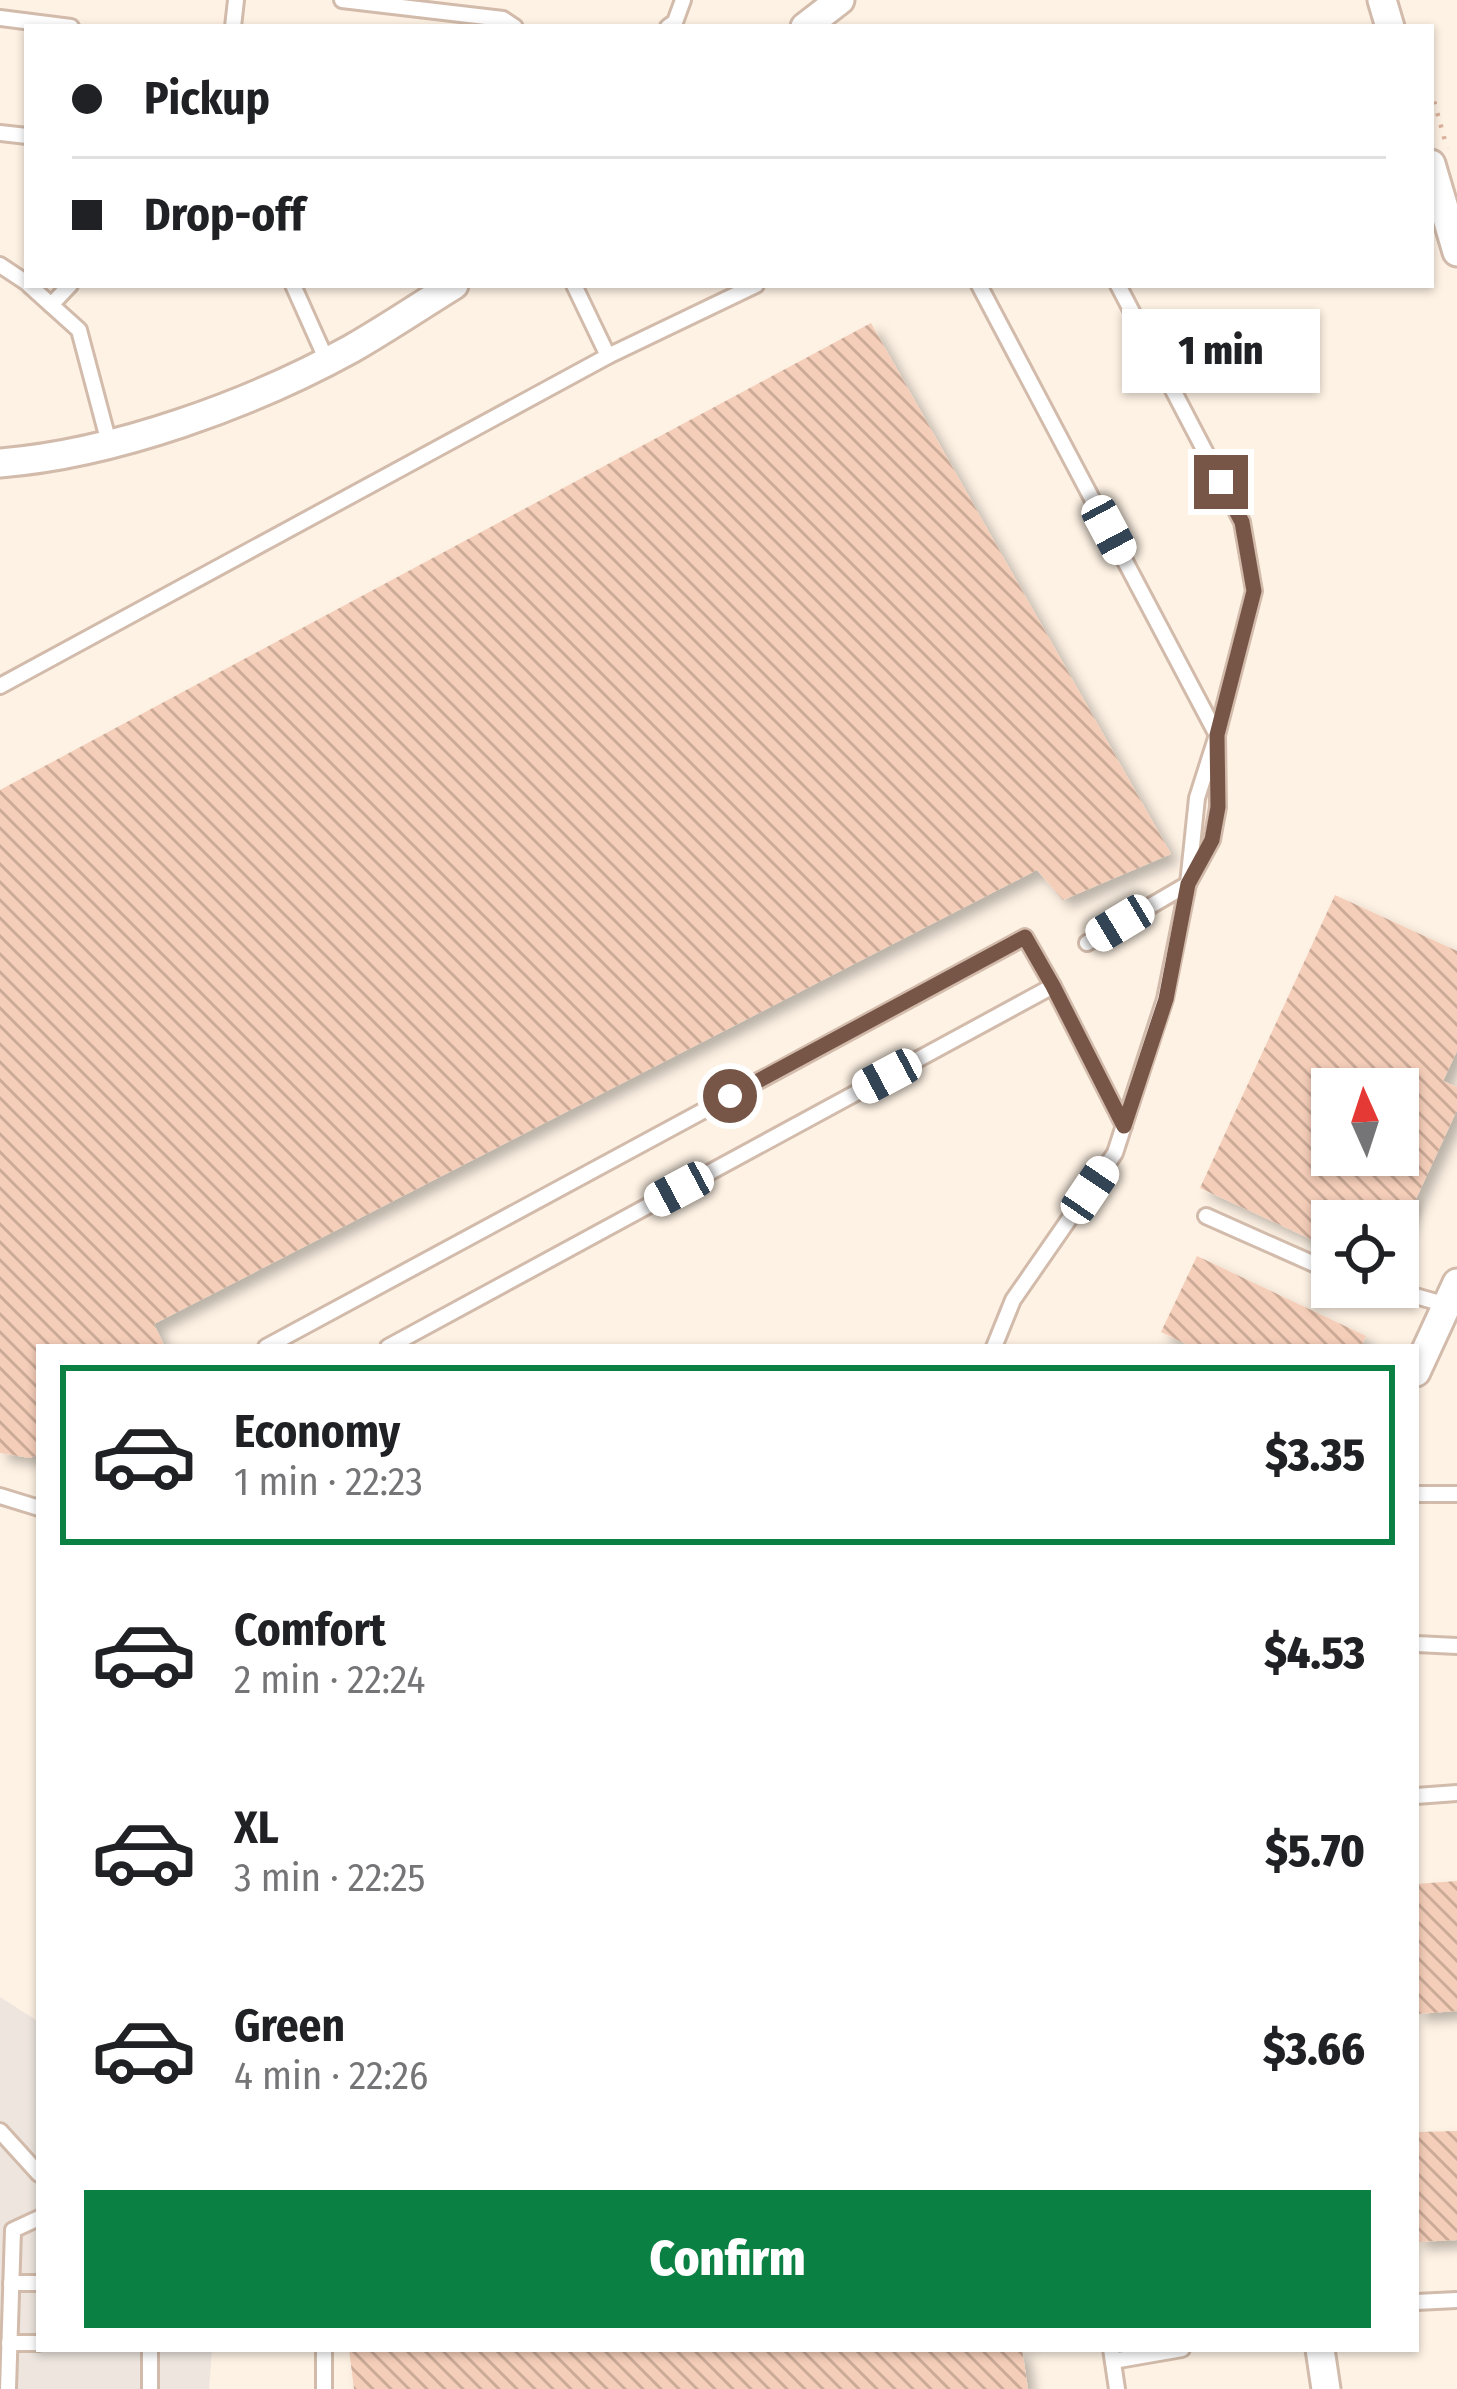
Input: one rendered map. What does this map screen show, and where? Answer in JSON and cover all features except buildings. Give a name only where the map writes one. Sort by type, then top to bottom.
[{"type":"street","points":[[809,24],[840,0]]},
{"type":"street","points":[[1441,163],[1457,252]]},
{"type":"street","points":[[0,463],[110,443],[200,416],[293,379],[449,288]]},
{"type":"street","points":[[1419,1366],[1454,1300]]},
{"type":"street","points":[[1321,2352],[1326,2389]]},
{"type":"lane","points":[[341,0],[510,24]]},
{"type":"lane","points":[[0,18],[47,24]]},
{"type":"lane","points":[[32,288],[79,330],[110,443]]},
{"type":"lane","points":[[51,305],[67,288]]},
{"type":"lane","points":[[294,288],[327,361]]},
{"type":"lane","points":[[575,288],[608,356]]},
{"type":"lane","points":[[0,686],[608,356],[750,288]]},
{"type":"lane","points":[[981,288],[1217,735]]},
{"type":"lane","points":[[995,1344],[1013,1300],[1115,1153],[1166,999],[1188,884],[1197,798],[1254,591],[1242,522],[1120,288]]},
{"type":"lane","points":[[1087,943],[1188,884]]},
{"type":"lane","points":[[272,1344],[1025,937],[1124,1126]]},
{"type":"lane","points":[[394,1344],[1053,986]]},
{"type":"lane","points":[[1206,1216],[1311,1263]]},
{"type":"lane","points":[[1419,1294],[1454,1300]]},
{"type":"lane","points":[[1419,1494],[1457,1494]]},
{"type":"lane","points":[[0,1496],[36,1507]]},
{"type":"lane","points":[[1419,1644],[1457,1646]]},
{"type":"lane","points":[[1419,1796],[1457,1792]]},
{"type":"lane","points":[[0,2131],[36,2171]]},
{"type":"lane","points":[[8,2389],[13,2230],[36,2219]]},
{"type":"lane","points":[[11,2282],[36,2283]]},
{"type":"lane","points":[[1419,2302],[1457,2300]]},
{"type":"lane","points":[[9,2343],[36,2343]]},
{"type":"lane","points":[[150,2352],[150,2389]]},
{"type":"lane","points":[[324,2352],[324,2389]]},
{"type":"lane","points":[[1117,2389],[1112,2355],[1148,2352]]},
{"type":"path","points":[[1434,112],[1441,163]]},
{"type":"shaded area","points":[[0,1997],[36,2020],[36,2352],[212,2352],[209,2389],[0,2389]]},
{"type":"route","points":[[730,1096],[1025,937],[1124,1126],[1166,999],[1188,884],[1212,840],[1218,807],[1217,735],[1254,591],[1242,522],[1221,482]]}]
